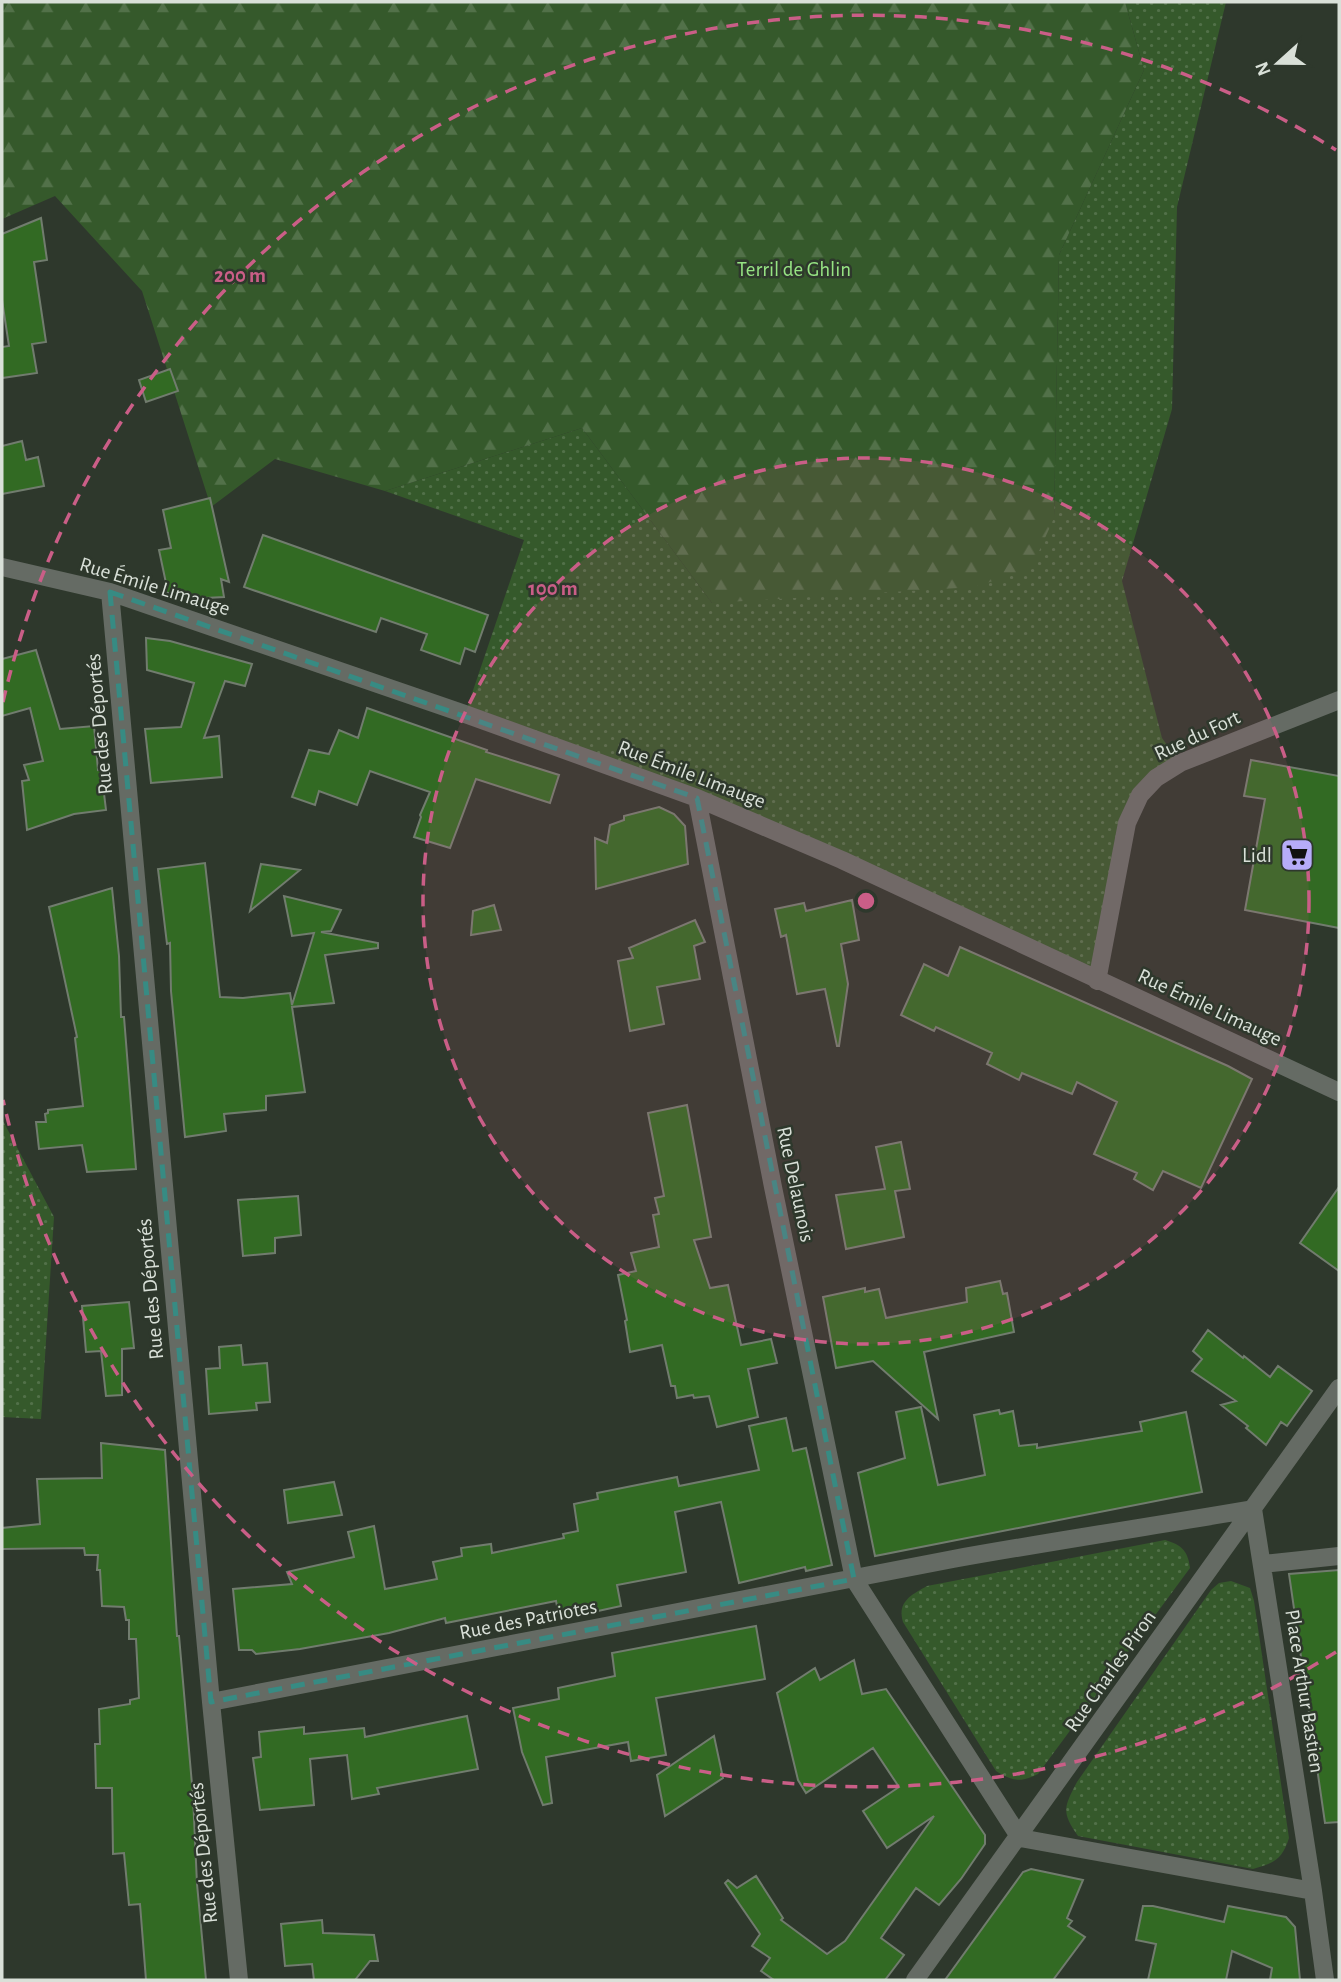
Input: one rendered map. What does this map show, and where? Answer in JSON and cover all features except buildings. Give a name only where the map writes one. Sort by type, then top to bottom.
[{"type":"street","name":"Rue Émile Limauge","points":[[2,567],[110,593],[464,714],[697,798],[842,860],[1339,1092]]},
{"type":"street","name":"Rue des Déportés","points":[[110,593],[211,1702],[239,1980]]},
{"type":"street","name":"Rue du Fort","points":[[1097,981],[1127,823],[1139,795],[1156,778],[1180,763],[1339,700]]},
{"type":"street","name":"Rue Delaunois","points":[[697,798],[854,1580]]},
{"type":"street","name":"Rue Charles Piron","points":[[915,1980],[1020,1838],[1339,1388]]},
{"type":"street","points":[[1253,1509],[955,1559],[854,1580],[1020,1838],[1313,1891]]},
{"type":"street","name":"Place Arthur Bastien","points":[[1253,1509],[1325,1980]]},
{"type":"street","points":[[1263,1564],[1339,1556]]},
{"type":"street","name":"Rue des Patriotes","points":[[211,1702],[854,1580]]},
{"type":"highlighted area","points":[[110,592],[697,798],[854,1579],[211,1702]]},
{"type":"green space","name":"Terril de Ghlin","points":[[2,2],[1125,2],[1144,70],[1059,255],[1054,518],[1031,569],[974,587],[712,603],[582,428],[385,491],[275,459],[211,507],[142,291],[55,196],[2,219]]},
{"type":"green space","points":[[1125,2],[1226,2],[1177,207],[1172,409],[1122,581],[1162,738],[1180,763],[1140,795],[1097,981],[842,860],[465,714],[524,540],[385,491],[582,428],[712,603],[1054,518],[1059,255],[1144,70]]},
{"type":"green space","points":[[2,1119],[54,1217],[41,1419],[2,1417]]},
{"type":"green space","points":[[1165,1540],[1183,1550],[1188,1557],[1190,1568],[1038,1774],[1017,1780],[996,1771],[903,1622],[904,1604],[927,1586]]},
{"type":"green space","points":[[1231,1581],[1250,1588],[1254,1601],[1289,1838],[1280,1856],[1253,1869],[1078,1836],[1069,1821],[1066,1809],[1077,1782],[1211,1590],[1219,1583]]},
{"type":"place","name":"Lidl","points":[[1297,855]]}]
